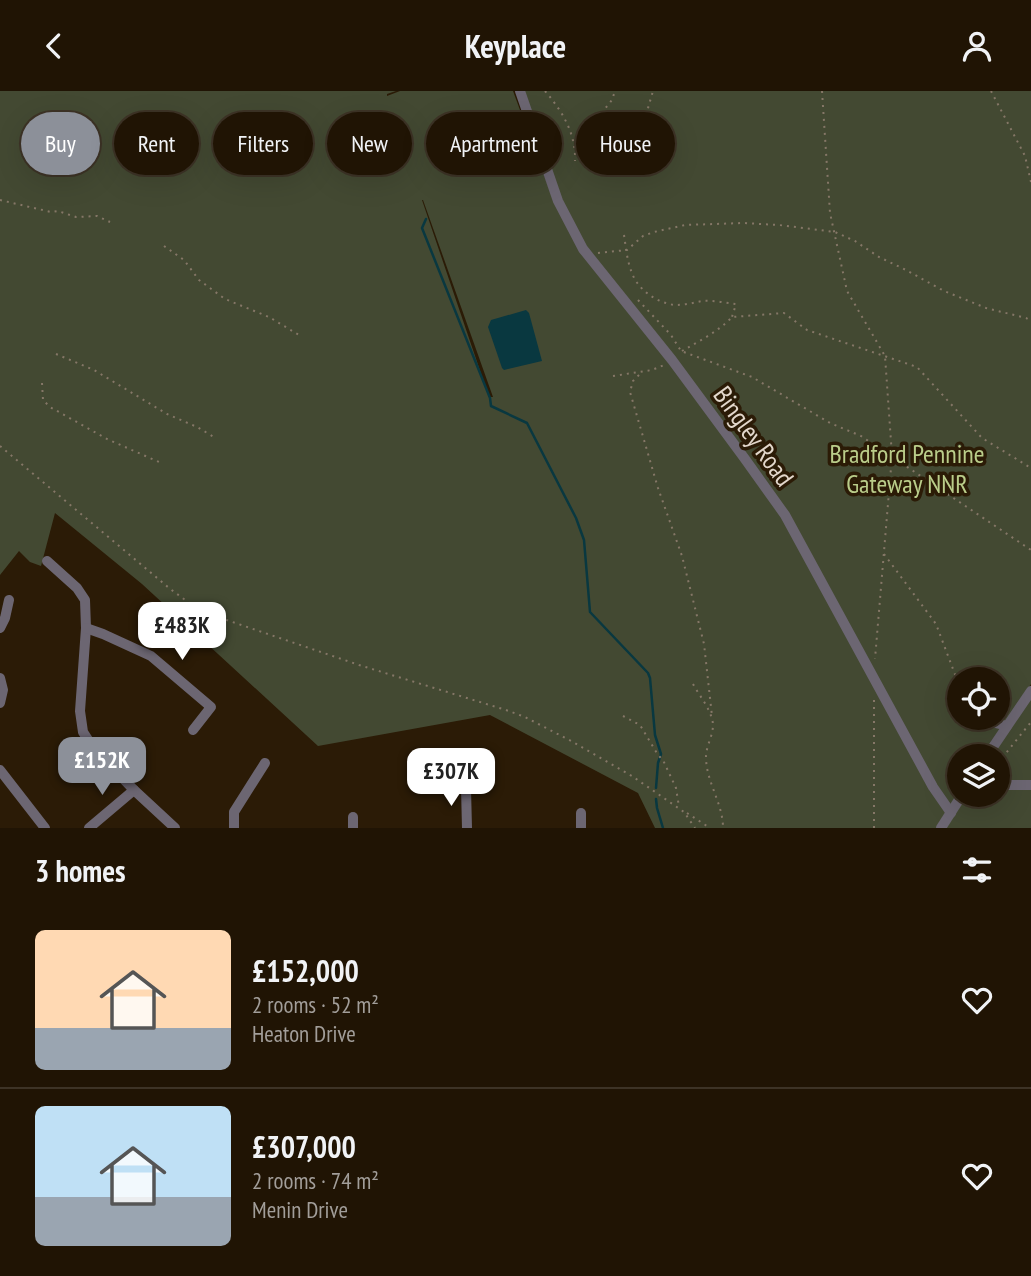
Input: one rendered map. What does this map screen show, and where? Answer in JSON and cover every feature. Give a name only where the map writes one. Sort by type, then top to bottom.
[{"type":"street","name":"Bingley Road","points":[[520,91],[558,201],[583,249],[672,360],[785,515],[933,787],[951,813]]},
{"type":"street","points":[[47,561],[77,588],[85,600],[86,628],[80,711],[83,732],[92,746],[134,790],[175,828]]},
{"type":"street","points":[[0,628],[9,600]]},
{"type":"street","points":[[86,628],[151,656],[211,707],[193,730]]},
{"type":"street","points":[[0,678],[3,690],[0,703]]},
{"type":"street","points":[[1010,722],[1031,691]]},
{"type":"street","points":[[234,828],[234,813],[265,763]]},
{"type":"street","points":[[0,770],[45,828]]},
{"type":"street","points":[[1010,785],[1031,785]]},
{"type":"street","points":[[466,788],[467,828]]},
{"type":"street","points":[[89,828],[134,790]]},
{"type":"street","points":[[941,828],[955,807]]},
{"type":"street","points":[[581,813],[581,828]]},
{"type":"path","points":[[545,91],[562,112],[569,128],[575,161]]},
{"type":"path","points":[[602,112],[615,91]]},
{"type":"path","points":[[647,112],[653,91]]},
{"type":"path","points":[[822,91],[830,213],[847,291],[885,356],[892,456],[873,677],[874,828]]},
{"type":"path","points":[[991,91],[1024,156],[1031,182]]},
{"type":"path","points":[[0,200],[76,217],[97,216],[110,222]]},
{"type":"path","points":[[596,253],[627,250],[643,236],[685,225],[755,223],[835,232],[956,296],[985,308],[1031,321]]},
{"type":"path","points":[[624,235],[633,277],[653,298],[673,305],[703,301],[736,304],[732,317],[715,332],[681,351]]},
{"type":"path","points":[[164,246],[184,260],[199,280],[225,299],[269,317],[299,335]]},
{"type":"path","points":[[632,296],[671,335],[681,351],[752,377],[830,423],[861,436],[1031,550]]},
{"type":"path","points":[[732,317],[784,313],[807,330],[917,367],[982,438],[1031,468]]},
{"type":"path","points":[[1026,318],[1031,316]]},
{"type":"path","points":[[56,354],[94,370],[167,414],[214,437]]},
{"type":"path","points":[[613,376],[661,367],[672,360]]},
{"type":"path","points":[[641,372],[633,381],[630,392],[658,488],[682,556],[704,644],[713,726],[706,757],[710,779],[721,809],[723,828]]},
{"type":"path","points":[[42,383],[43,400],[50,407],[107,439],[159,462]]},
{"type":"path","points":[[0,446],[169,589],[200,611],[525,717],[605,759],[680,808],[695,828]]},
{"type":"path","points":[[884,554],[936,624],[952,667]]},
{"type":"path","points":[[693,684],[712,716]]},
{"type":"path","points":[[623,716],[640,725],[663,760],[676,788],[680,808]]},
{"type":"path","points":[[1010,748],[1031,722]]},
{"type":"path","points":[[684,812],[709,828]]},
{"type":"green space","name":"Bradford Pennine Gateway NNR","points":[[0,91],[396,91],[387,96],[400,91],[513,91],[521,112],[426,112],[426,175],[544,175],[554,202],[546,175],[562,175],[562,112],[526,112],[520,91],[1031,91],[1031,684],[1010,718],[1010,667],[947,667],[947,730],[1002,730],[994,744],[947,744],[947,807],[1010,807],[1010,786],[1031,787],[1031,828],[655,828],[638,793],[490,715],[318,746],[142,584],[55,513],[41,566],[30,562],[19,551],[0,575]],"holes":[[[423,200],[493,397],[489,397]]]},
{"type":"green space","points":[[1031,698],[1031,783],[1010,782],[1010,744],[1000,744]]},
{"type":"water","points":[[526,310],[542,361],[504,370],[488,327],[491,320]]},
{"type":"waterway","points":[[426,219],[422,228],[491,406],[527,423],[576,518],[584,540],[590,612],[648,673],[655,735],[661,754],[656,788]]},
{"type":"waterway","points":[[656,799],[663,828]]}]
